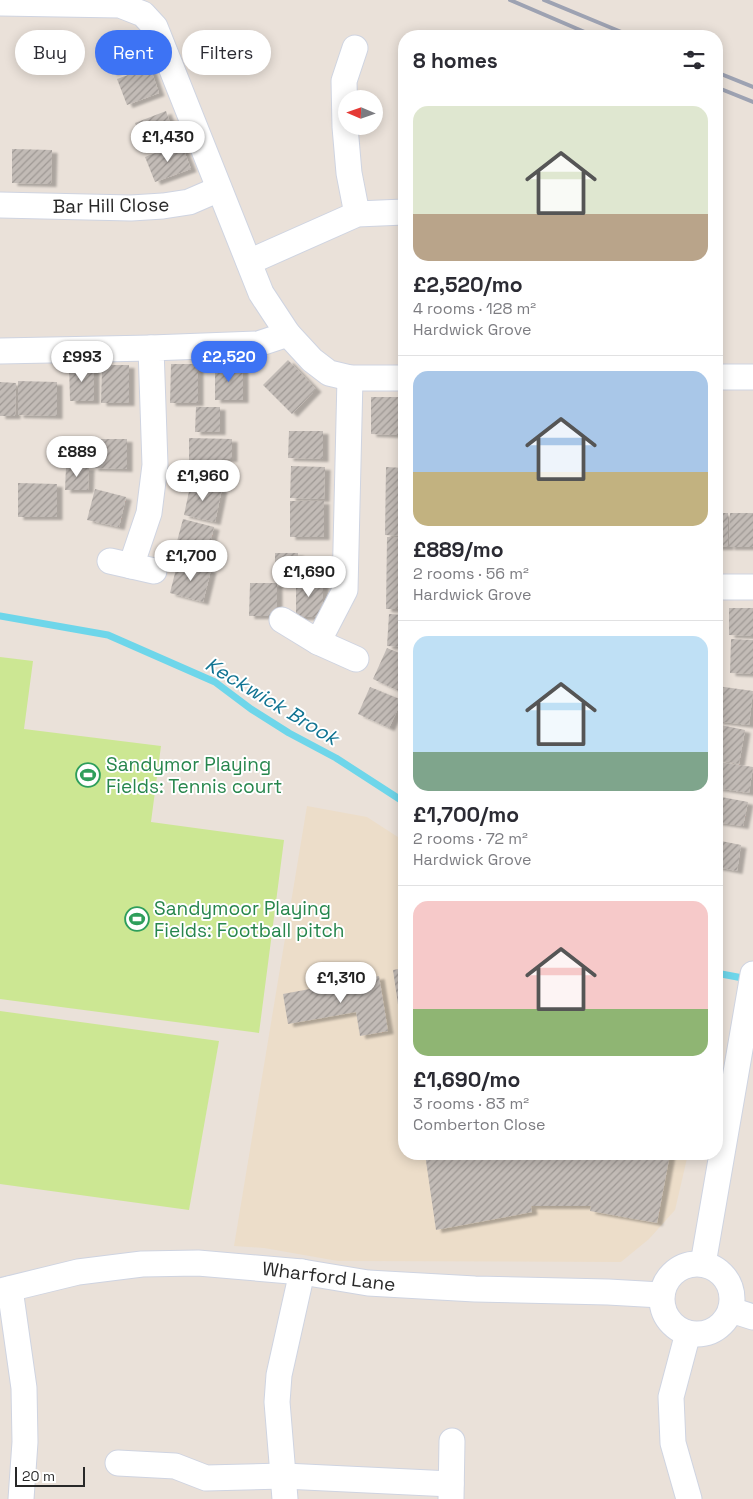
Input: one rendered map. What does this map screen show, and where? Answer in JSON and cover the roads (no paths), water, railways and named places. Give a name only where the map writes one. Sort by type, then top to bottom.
[{"type":"street","points":[[0,3],[120,5],[143,14],[155,27],[262,293],[288,334],[312,360],[329,373],[350,378],[398,378]]},
{"type":"street","points":[[355,48],[344,81],[344,90],[349,173],[357,214]]},
{"type":"street","name":"Bar Hill Close","points":[[0,206],[131,208],[163,206],[190,202],[219,189]]},
{"type":"street","points":[[249,262],[357,214],[398,212]]},
{"type":"street","points":[[0,351],[258,344],[288,334]]},
{"type":"street","points":[[132,566],[149,513],[155,465],[151,348]]},
{"type":"street","points":[[723,377],[753,377]]},
{"type":"street","points":[[318,642],[345,590],[350,378]]},
{"type":"street","points":[[723,587],[753,587]]},
{"type":"street","points":[[282,620],[318,642],[356,659]]},
{"type":"street","points":[[723,1144],[753,974]]},
{"type":"street","points":[[702,1264],[720,1160]]},
{"type":"street","name":"Wharford Lane","points":[[5,1290],[78,1272],[142,1264],[198,1263],[302,1272],[378,1284],[661,1295]]},
{"type":"street","points":[[702,1264],[718,1271],[730,1286],[732,1298],[742,1313],[726,1319],[709,1332],[688,1333],[678,1329],[665,1315],[661,1295],[664,1284],[671,1274],[680,1267],[702,1264]]},
{"type":"street","points":[[284,1487],[277,1402],[279,1375],[302,1272]]},
{"type":"street","points":[[5,1290],[24,1388],[25,1442],[21,1499]]},
{"type":"street","points":[[688,1333],[671,1397],[672,1443],[689,1499]]},
{"type":"street","points":[[118,1464],[175,1466],[206,1478],[284,1487],[451,1492],[452,1441]]},
{"type":"waterway","name":"Keckwick Brook","points":[[0,616],[108,635],[215,682],[251,709],[289,733],[336,758],[398,798]]},
{"type":"waterway","name":"Keckwick Brook","points":[[723,974],[748,979]]},
{"type":"railway","points":[[510,0],[580,30]]},
{"type":"railway","points":[[544,0],[616,30]]},
{"type":"railway","points":[[723,75],[753,87]]},
{"type":"railway","points":[[723,90],[753,102]]},
{"type":"place","name":"Sandymor Playing Fields: Tennis court","points":[[88,775]]},
{"type":"place","name":"Sandymoor Playing Fields: Football pitch","points":[[137,919]]}]
